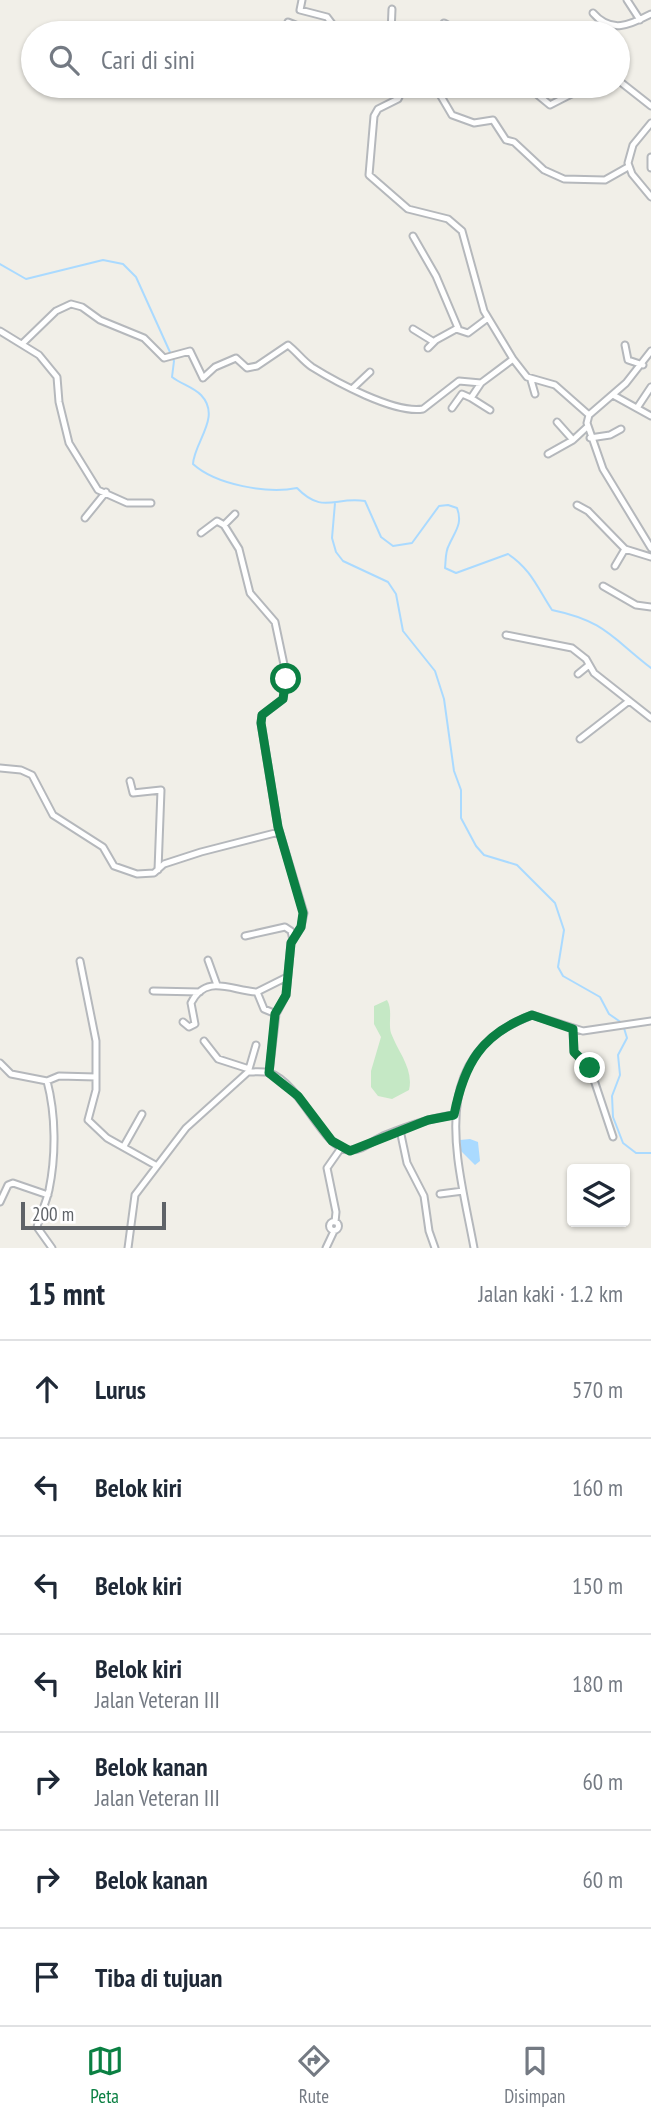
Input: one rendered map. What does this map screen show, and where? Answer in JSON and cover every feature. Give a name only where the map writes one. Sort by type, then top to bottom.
[{"type":"street","points":[[302,0],[300,10],[329,21]]},
{"type":"street","points":[[627,0],[640,20]]},
{"type":"street","points":[[392,9],[392,21]]},
{"type":"street","points":[[593,13],[602,21]]},
{"type":"street","points":[[630,25],[651,14]]},
{"type":"street","points":[[630,89],[651,106]]},
{"type":"street","points":[[398,98],[379,108],[374,117],[369,175],[408,209],[448,219],[461,231],[488,318],[513,359],[531,380],[535,394]]},
{"type":"street","points":[[442,98],[452,116],[474,123],[493,120],[506,140],[514,142],[544,170],[559,177],[605,180],[628,167],[633,145],[651,123]]},
{"type":"street","points":[[540,98],[554,105],[566,98]]},
{"type":"street","points":[[651,157],[651,168]]},
{"type":"street","points":[[628,167],[651,197]]},
{"type":"street","points":[[413,236],[436,276],[458,328],[468,333],[488,318]]},
{"type":"street","points":[[23,343],[55,311],[71,304],[82,307],[100,320],[144,338],[158,355],[168,359],[190,351],[198,372],[205,377],[215,367],[236,358],[247,368],[257,366],[288,345],[313,367],[353,388],[392,404],[420,410],[459,381],[481,383]]},
{"type":"street","points":[[429,348],[434,342],[458,328]]},
{"type":"street","points":[[412,329],[434,342]]},
{"type":"street","points":[[0,331],[23,343],[42,358],[57,377],[61,414],[72,453],[98,490],[127,503],[151,503]]},
{"type":"street","points":[[625,345],[628,360],[643,365]]},
{"type":"street","points":[[651,351],[643,365],[589,415],[587,427],[603,468],[651,548]]},
{"type":"street","points":[[471,398],[498,366],[513,359]]},
{"type":"street","points":[[353,388],[370,372]]},
{"type":"street","points":[[531,380],[555,385],[589,415]]},
{"type":"street","points":[[637,408],[651,387]]},
{"type":"street","points":[[453,408],[461,394],[490,410]]},
{"type":"street","points":[[613,395],[651,416]]},
{"type":"street","points":[[557,422],[573,440]]},
{"type":"street","points":[[548,454],[573,440],[587,427]]},
{"type":"street","points":[[590,438],[610,435],[621,429]]},
{"type":"street","points":[[85,518],[106,492]]},
{"type":"street","points":[[577,505],[587,511],[625,549],[651,557]]},
{"type":"street","points":[[224,526],[235,514]]},
{"type":"street","points":[[201,533],[217,521],[224,526],[241,554],[250,593],[275,622],[286,674],[283,699],[261,717],[279,832],[303,904],[301,927],[293,940],[285,999],[275,1014],[269,1073]]},
{"type":"street","points":[[615,566],[625,549]]},
{"type":"street","points":[[603,586],[648,608],[651,616]]},
{"type":"street","points":[[506,635],[572,648],[651,718]]},
{"type":"street","points":[[578,674],[589,665]]},
{"type":"street","points":[[580,739],[629,701]]},
{"type":"street","points":[[0,768],[21,770],[35,777],[50,811],[79,834],[103,847],[114,866],[143,875],[158,870],[164,864],[201,852],[279,832]]},
{"type":"street","points":[[130,781],[133,793],[161,790],[158,870]]},
{"type":"street","points":[[245,936],[285,927],[290,931],[293,940]]},
{"type":"street","points":[[208,960],[217,985]]},
{"type":"street","points":[[80,961],[85,996],[96,1036],[96,1077],[88,1120],[107,1138],[157,1166]]},
{"type":"street","points":[[153,991],[200,992],[217,985],[257,992],[287,977]]},
{"type":"street","points":[[183,1022],[188,1027],[195,1024],[191,1003],[200,992]]},
{"type":"street","points":[[257,992],[264,1009],[275,1014]]},
{"type":"street","points":[[474,1248],[463,1191],[454,1115],[471,1059],[500,1032],[532,1015],[583,1031],[651,1021]]},
{"type":"street","points":[[573,1029],[574,1052],[590,1068],[613,1137]]},
{"type":"street","points":[[204,1041],[218,1059],[249,1070],[269,1073],[298,1096],[328,1137],[341,1148],[356,1150],[400,1130],[440,1116],[454,1115]]},
{"type":"street","points":[[128,1248],[135,1195],[186,1128],[249,1070],[256,1045]]},
{"type":"street","points":[[0,1063],[15,1076],[47,1081],[59,1076],[96,1077]]},
{"type":"street","points":[[47,1081],[53,1126],[48,1195],[37,1227],[52,1248]]},
{"type":"street","points":[[124,1146],[142,1114]]},
{"type":"street","points":[[400,1130],[407,1163],[424,1196],[429,1230],[435,1248]]},
{"type":"street","points":[[326,1248],[338,1228],[327,1168],[341,1148]]},
{"type":"street","points":[[0,1202],[8,1185],[13,1183],[48,1195]]},
{"type":"street","points":[[440,1194],[463,1191]]},
{"type":"green space","points":[[387,1000],[391,1033],[407,1068],[410,1082],[409,1090],[392,1099],[378,1096],[371,1087],[371,1071],[381,1037],[374,1024],[374,1006]]},
{"type":"water","points":[[460,1140],[478,1142],[480,1161],[475,1165],[461,1151]]},
{"type":"waterway","points":[[0,264],[26,279],[103,260],[123,264],[136,277],[174,361],[172,377],[198,392],[207,403],[208,421],[193,464],[203,471],[228,482],[257,489],[297,488],[314,501],[322,503],[365,501],[381,537],[393,546],[412,543],[439,506],[457,508],[459,523],[447,550],[445,568],[456,573],[508,554],[528,573],[552,610],[596,625],[651,668]]},
{"type":"waterway","points":[[335,503],[332,538],[336,552],[343,561],[388,582],[396,594],[403,631],[435,671],[444,699],[454,771],[461,790],[461,818],[476,846],[484,855],[517,865],[555,903],[564,930],[558,967],[563,976],[600,997],[609,1014],[622,1023]]},
{"type":"waterway","points":[[624,1028],[627,1038],[618,1055],[620,1075],[612,1096],[613,1117],[623,1143],[636,1153],[651,1153]]},
{"type":"route","points":[[286,679],[283,699],[262,715],[261,723],[278,827],[303,904],[303,913],[301,927],[291,943],[285,999],[275,1014],[269,1073],[298,1096],[332,1141],[350,1151],[428,1120],[454,1115],[471,1059],[500,1032],[532,1015],[573,1029],[574,1052],[590,1068]]}]
